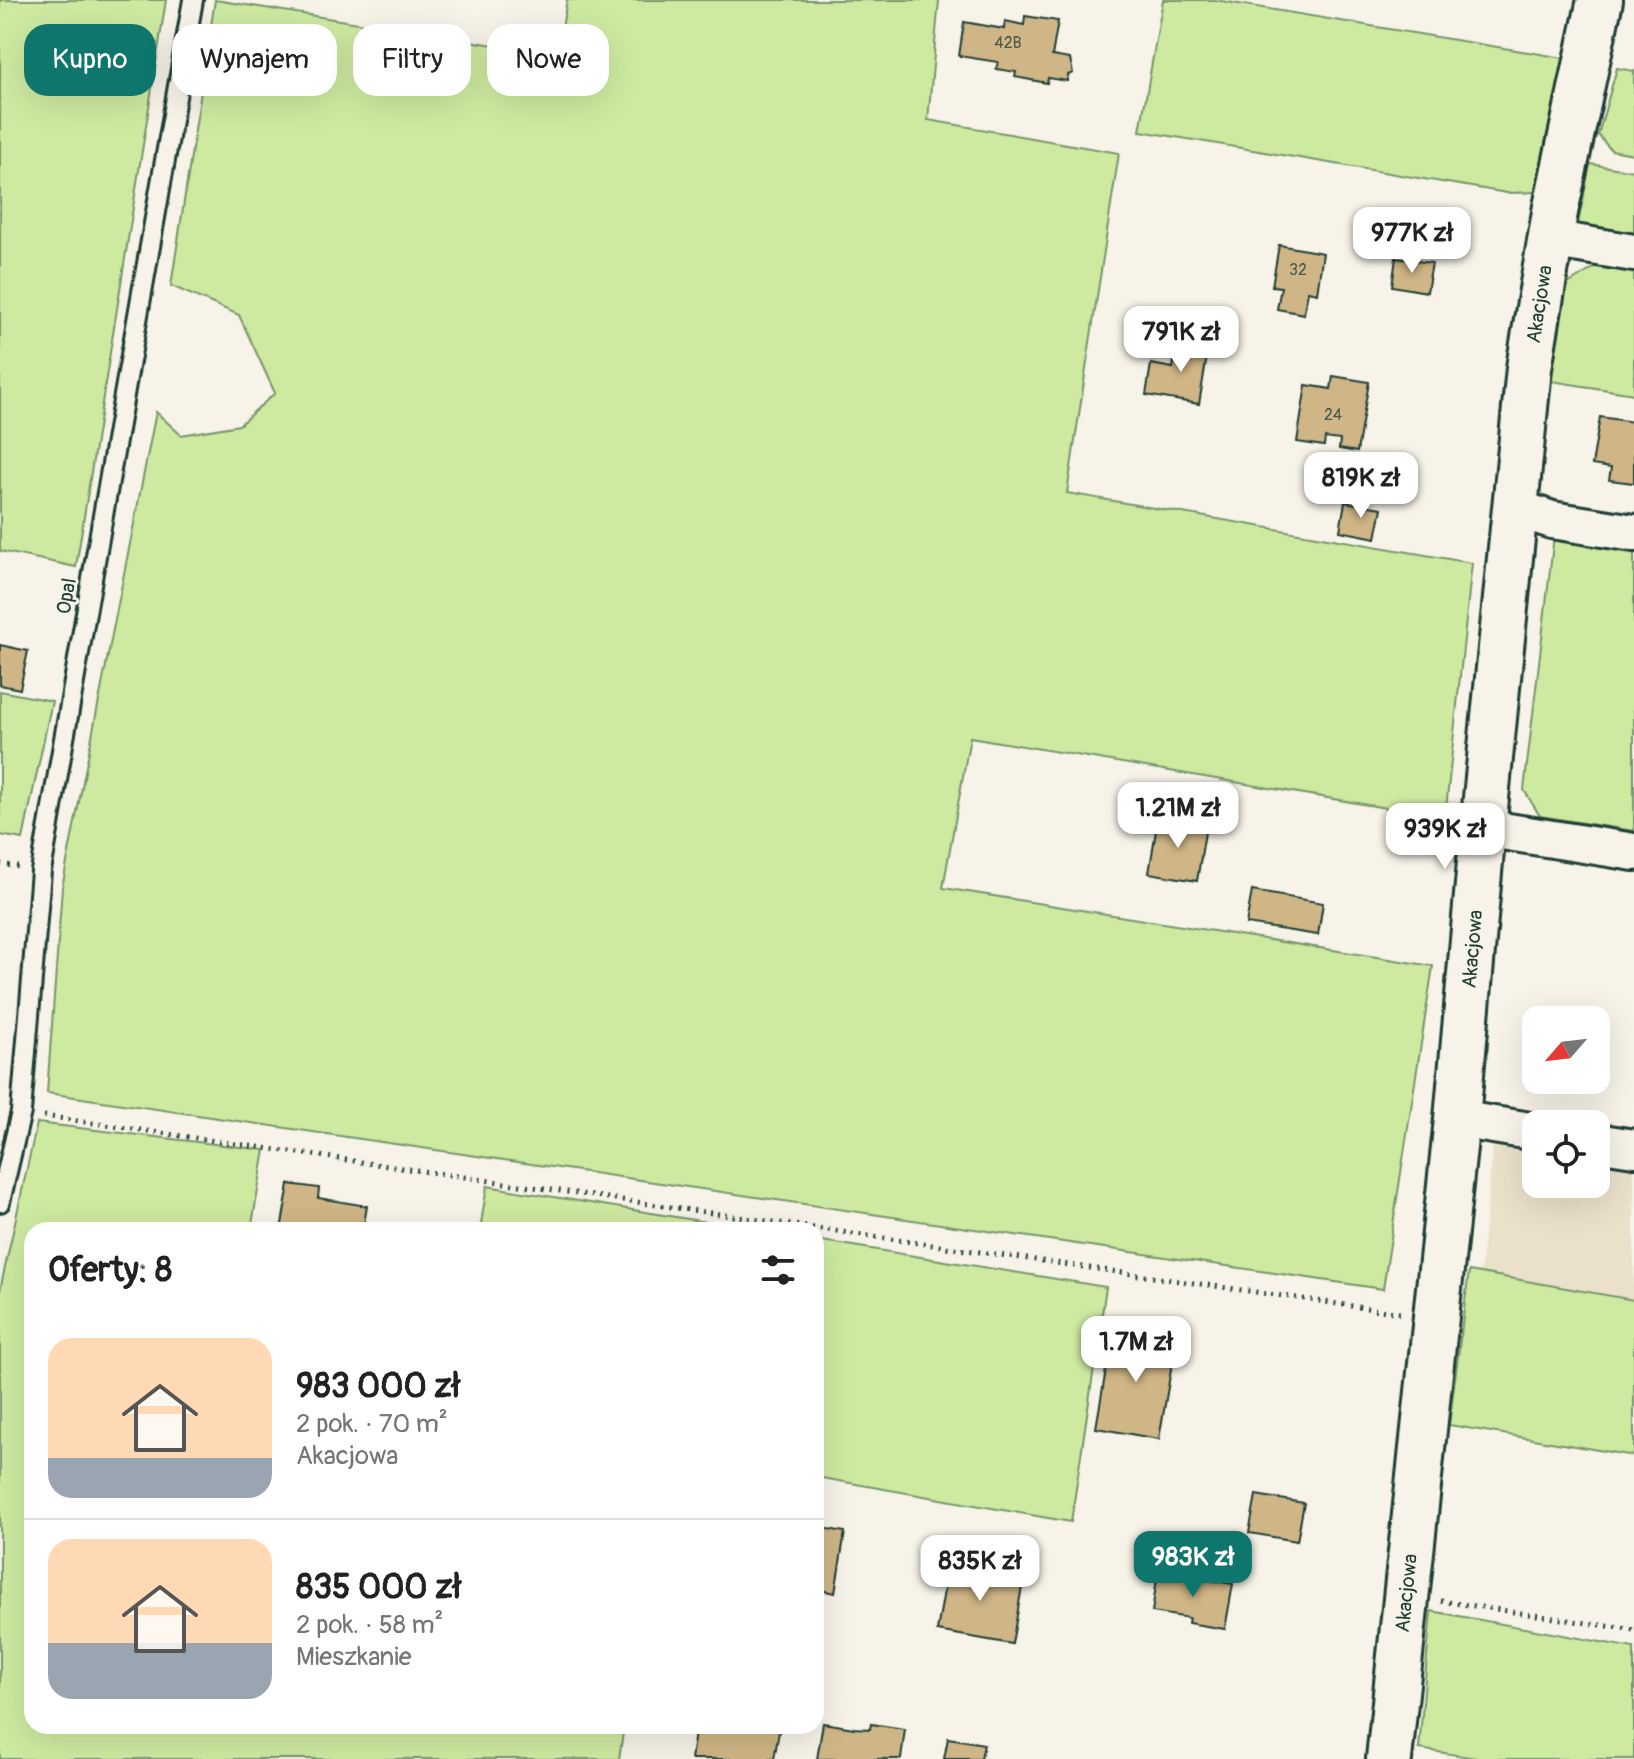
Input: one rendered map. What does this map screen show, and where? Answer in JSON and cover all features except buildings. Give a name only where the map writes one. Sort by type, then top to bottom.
[{"type":"street","name":"Akacjowa","points":[[1391,1759],[1457,1119],[1513,507],[1529,368],[1550,239],[1600,0]]},
{"type":"street","points":[[1550,239],[1634,253]]},
{"type":"street","points":[[1513,507],[1552,520],[1634,533]]},
{"type":"street","points":[[1483,828],[1634,852]]},
{"type":"street","points":[[1457,1119],[1522,1130]]},
{"type":"street","points":[[1610,1144],[1634,1148]]},
{"type":"lane","name":"Opal","points":[[0,1202],[21,1112],[41,871],[193,0]]},
{"type":"path","points":[[21,1112],[777,1222]]},
{"type":"path","points":[[824,1229],[1436,1318]]},
{"type":"path","points":[[1406,1596],[1634,1630]]},
{"type":"shaded area","points":[[1493,1145],[1522,1149],[1522,1198],[1610,1198],[1610,1163],[1634,1167],[1634,1300],[1480,1275]]},
{"type":"green space","points":[[0,0],[166,0],[156,63],[156,24],[24,24],[24,96],[151,96],[76,567],[0,551]]},
{"type":"green space","points":[[215,0],[364,24],[353,24],[353,96],[471,96],[471,41],[487,44],[487,96],[609,96],[609,24],[563,24],[567,0],[939,0],[928,120],[1119,153],[1067,493],[1472,563],[1445,818],[970,737],[943,888],[1433,966],[1383,1289],[47,1093],[62,888],[156,412],[181,435],[239,425],[275,393],[239,315],[171,286],[200,96],[337,96],[337,24],[211,24]]},
{"type":"green space","points":[[1163,0],[1215,0],[1564,58],[1539,192],[1507,193],[1140,131]]},
{"type":"green space","points":[[1617,68],[1634,71],[1634,154],[1611,150],[1598,135]]},
{"type":"green space","points":[[1590,164],[1634,171],[1634,238],[1577,229]]},
{"type":"green space","points":[[1599,265],[1634,270],[1634,394],[1551,381],[1566,285]]},
{"type":"green space","points":[[1554,536],[1634,551],[1634,831],[1540,816],[1524,790]]},
{"type":"green space","points":[[0,691],[52,701],[23,839],[0,835]]},
{"type":"green space","points":[[37,1123],[265,1150],[252,1222],[24,1222],[24,1734],[623,1734],[619,1759],[0,1759],[0,1290]]},
{"type":"green space","points":[[487,1186],[706,1222],[481,1222]]},
{"type":"green space","points":[[824,1241],[1106,1287],[1071,1522],[824,1478]]},
{"type":"green space","points":[[1469,1271],[1634,1300],[1634,1456],[1449,1425]]},
{"type":"green space","points":[[1431,1611],[1634,1648],[1634,1759],[1482,1759],[1419,1749]]}]
